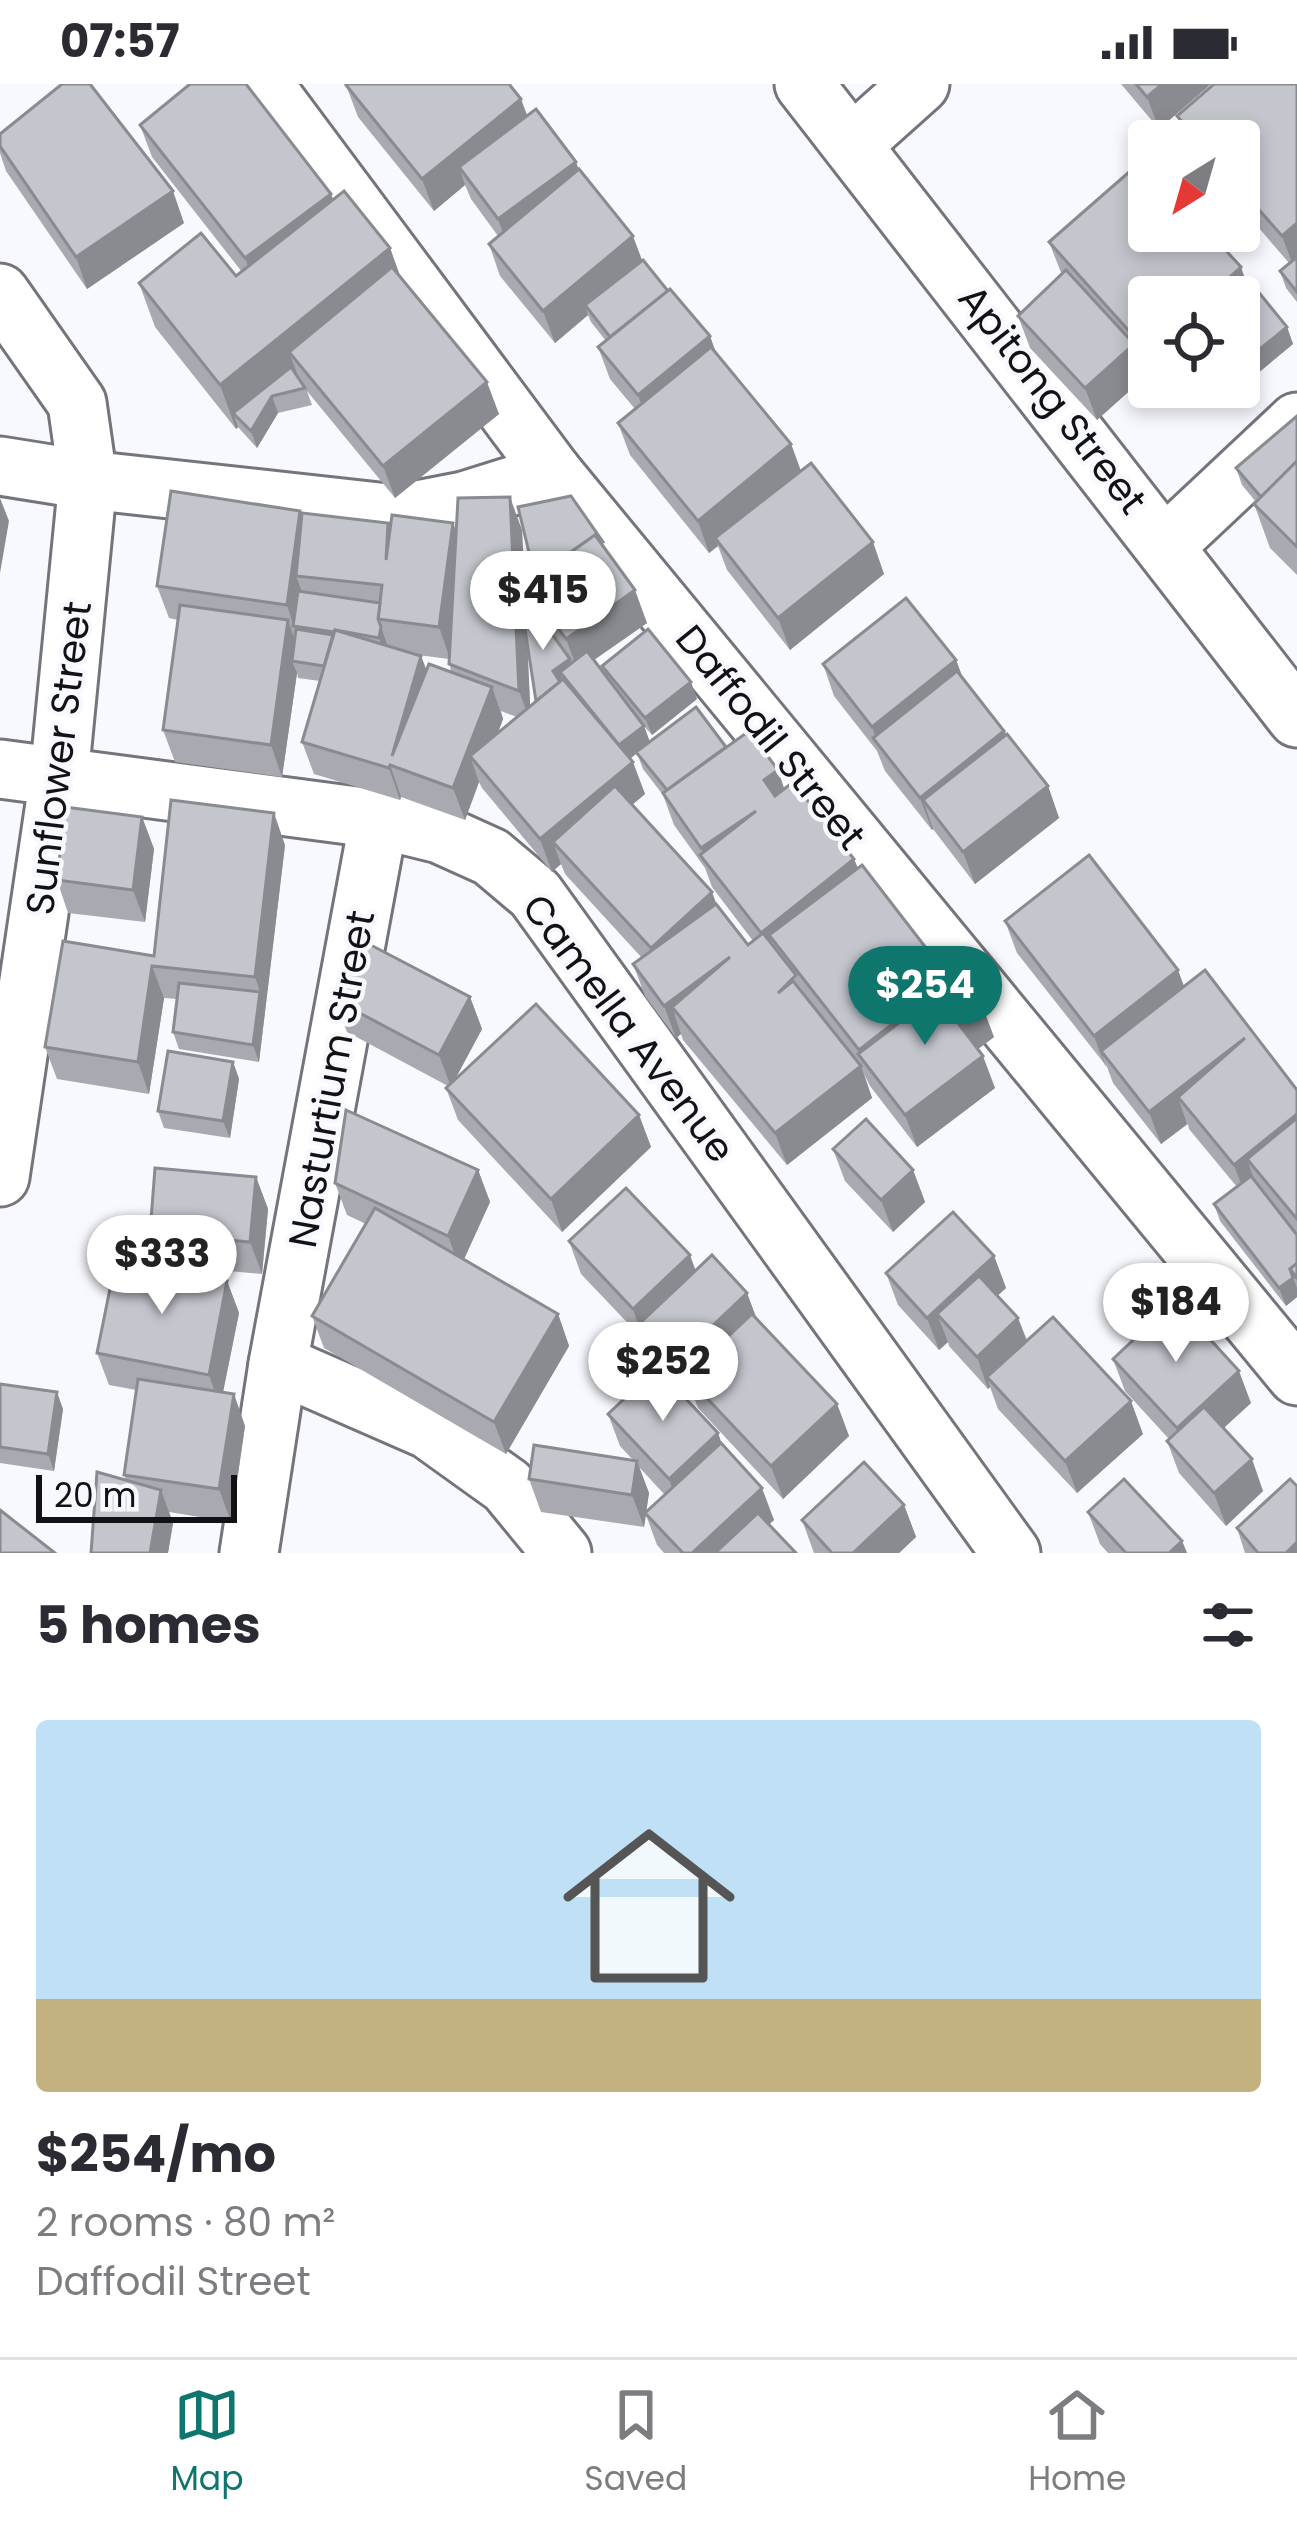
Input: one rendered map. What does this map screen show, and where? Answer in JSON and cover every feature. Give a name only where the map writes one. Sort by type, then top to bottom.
[{"type":"street","name":"Daffodil Street","points":[[262,84],[553,473],[1297,1376]]},
{"type":"street","name":"Apitong Street","points":[[804,84],[1297,718]]},
{"type":"street","points":[[854,143],[920,84]]},
{"type":"street","name":"Sunflower Street","points":[[0,293],[77,403],[88,480],[59,777],[7,1097],[0,1177]]},
{"type":"street","points":[[1166,545],[1297,422]]},
{"type":"street","points":[[0,466],[397,514],[464,501],[553,473]]},
{"type":"street","name":"Camella Avenue","points":[[0,769],[379,819],[440,834],[491,857],[535,894],[1011,1553]]},
{"type":"street","name":"Nasturtium Street","points":[[249,1553],[278,1364],[379,819]]},
{"type":"street","points":[[278,1364],[429,1430],[507,1486],[562,1553]]},
{"type":"building","points":[[62,84],[90,84],[173,191],[76,257],[0,146],[0,134]]},
{"type":"building","points":[[190,84],[246,84],[331,194],[245,258],[140,125]]},
{"type":"building","points":[[347,84],[509,84],[521,99],[422,179]]},
{"type":"building","points":[[1136,84],[1162,84],[1147,97]]},
{"type":"building","points":[[1214,84],[1297,84],[1297,223],[1282,236],[1260,211],[1260,120],[1181,120],[1177,116]]},
{"type":"building","points":[[536,109],[576,162],[498,219],[459,167]]},
{"type":"building","points":[[579,169],[633,236],[543,311],[489,244]]},
{"type":"building","points":[[1128,173],[1128,252],[1227,252],[1241,267],[1231,276],[1128,276],[1128,330],[1049,242]]},
{"type":"building","points":[[344,191],[390,248],[220,385],[139,283],[201,233],[236,276]]},
{"type":"building","points":[[1297,257],[1297,292],[1280,271]]},
{"type":"building","points":[[643,260],[668,291],[610,337],[585,305]]},
{"type":"building","points":[[392,267],[487,382],[383,466],[289,352]]},
{"type":"building","points":[[1066,270],[1128,337],[1128,349],[1085,388],[1018,316]]},
{"type":"building","points":[[670,289],[710,336],[638,395],[598,347]]},
{"type":"building","points":[[1260,294],[1287,327],[1260,349]]},
{"type":"building","points":[[711,347],[791,444],[698,521],[618,423]]},
{"type":"building","points":[[291,367],[305,388],[272,396],[251,431],[233,413]]},
{"type":"building","points":[[1297,416],[1297,461],[1261,497],[1236,468]]},
{"type":"building","points":[[1297,461],[1297,547],[1254,504]]},
{"type":"building","points":[[811,463],[873,542],[778,618],[715,538]]},
{"type":"building","points":[[171,491],[300,511],[287,605],[157,586]]},
{"type":"building","points":[[571,496],[603,542],[595,535],[535,577],[518,507]]},
{"type":"building","points":[[510,497],[519,691],[449,664],[458,498]]},
{"type":"building","points":[[302,513],[388,523],[386,560],[392,515],[453,523],[439,627],[378,619],[382,585],[296,576]]},
{"type":"building","points":[[595,535],[635,590],[566,639],[526,584]]},
{"type":"building","points":[[298,591],[380,603],[379,638],[293,626]]},
{"type":"building","points":[[906,598],[956,660],[872,727],[823,664]]},
{"type":"building","points":[[180,605],[288,620],[271,745],[163,730]]},
{"type":"building","points":[[531,605],[570,659],[553,671],[560,682],[536,701],[523,616]]},
{"type":"building","points":[[296,629],[333,635],[324,666],[292,661]]},
{"type":"building","points":[[648,629],[691,682],[645,718],[602,666]]},
{"type":"building","points":[[335,630],[421,656],[392,756],[429,664],[492,687],[453,788],[390,765],[302,742]]},
{"type":"building","points":[[587,651],[644,726],[619,745],[560,672]]},
{"type":"building","points":[[957,671],[1004,731],[920,798],[873,738]]},
{"type":"building","points":[[563,679],[633,762],[540,839],[470,756]]},
{"type":"building","points":[[696,707],[726,747],[667,790],[636,752]]},
{"type":"building","points":[[749,731],[778,770],[764,780],[775,796],[793,782],[854,859],[761,933],[700,855],[756,811],[701,848],[663,793]]},
{"type":"building","points":[[1007,734],[1048,786],[963,852],[923,800]]},
{"type":"building","points":[[615,786],[712,892],[651,948],[553,842]]},
{"type":"building","points":[[171,800],[274,813],[255,977],[152,966],[138,1062],[45,1047],[63,941],[154,956]]},
{"type":"building","points":[[65,807],[142,817],[133,890],[57,880]]},
{"type":"building","points":[[1089,855],[1178,970],[1094,1036],[1005,921]]},
{"type":"building","points":[[862,865],[950,979],[859,1050],[769,935]]},
{"type":"building","points":[[716,904],[748,945],[763,933],[796,975],[778,993],[793,981],[861,1066],[775,1133],[672,1007],[730,957],[664,1006],[633,964]]},
{"type":"building","points":[[365,942],[470,997],[439,1055],[335,1000]]},
{"type":"building","points":[[1205,970],[1297,1090],[1297,1114],[1234,1165],[1178,1097],[1245,1038],[1149,1112],[1101,1051]]},
{"type":"building","points":[[961,976],[982,1005],[958,1023],[983,1056],[905,1115],[858,1054]]},
{"type":"building","points":[[179,983],[260,992],[253,1045],[173,1032]]},
{"type":"building","points":[[536,1004],[639,1115],[551,1199],[446,1088]]},
{"type":"building","points":[[168,1051],[233,1062],[223,1121],[158,1111]]},
{"type":"building","points":[[346,1110],[478,1170],[448,1236],[335,1183]]},
{"type":"building","points":[[1297,1118],[1297,1219],[1247,1159]]},
{"type":"building","points":[[866,1119],[913,1170],[881,1200],[833,1149]]},
{"type":"building","points":[[155,1168],[256,1177],[250,1242],[150,1233]]},
{"type":"building","points":[[1251,1176],[1297,1235],[1297,1264],[1290,1269],[1293,1278],[1279,1288],[1214,1204]]},
{"type":"building","points":[[626,1188],[690,1255],[633,1309],[569,1241]]},
{"type":"building","points":[[375,1208],[558,1314],[494,1422],[312,1316]]},
{"type":"building","points":[[953,1212],[994,1256],[927,1318],[886,1273]]},
{"type":"building","points":[[712,1255],[747,1293],[672,1364],[637,1326]]},
{"type":"building","points":[[116,1259],[227,1281],[209,1375],[97,1353]]},
{"type":"building","points":[[979,1276],[1018,1318],[977,1357],[937,1314]]},
{"type":"building","points":[[1175,1301],[1239,1371],[1177,1428],[1113,1359]]},
{"type":"building","points":[[752,1314],[837,1404],[771,1466],[686,1376]]},
{"type":"building","points":[[1053,1317],[1131,1401],[1065,1461],[987,1377]]},
{"type":"building","points":[[657,1368],[718,1433],[669,1479],[608,1414]]},
{"type":"building","points":[[138,1379],[234,1394],[219,1489],[124,1475]]},
{"type":"building","points":[[0,1384],[57,1392],[48,1454],[0,1447]]},
{"type":"building","points":[[1204,1407],[1252,1459],[1214,1493],[1167,1441]]},
{"type":"building","points":[[721,1443],[762,1488],[692,1553],[683,1553],[645,1513]]},
{"type":"building","points":[[534,1445],[637,1461],[632,1495],[529,1479]]},
{"type":"building","points":[[864,1462],[904,1505],[853,1553],[832,1553],[802,1520]]},
{"type":"building","points":[[97,1472],[161,1490],[150,1553],[91,1553]]},
{"type":"building","points":[[1124,1479],[1182,1541],[1169,1553],[1126,1553],[1088,1512]]},
{"type":"building","points":[[1290,1479],[1297,1486],[1297,1542],[1286,1553],[1258,1553],[1237,1528]]},
{"type":"building","points":[[0,1510],[55,1553],[0,1553]]},
{"type":"building","points":[[758,1513],[796,1553],[715,1553]]}]
